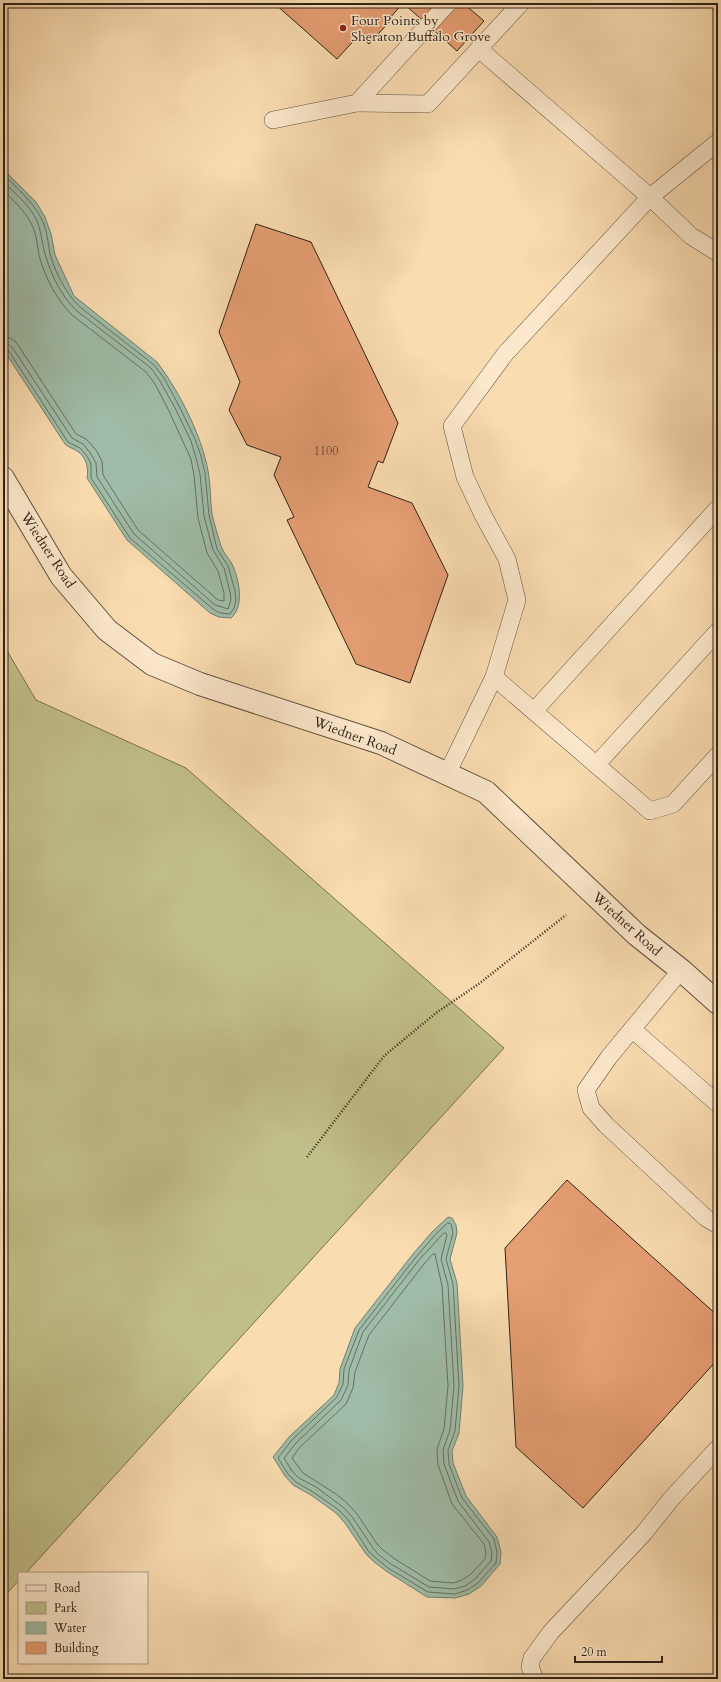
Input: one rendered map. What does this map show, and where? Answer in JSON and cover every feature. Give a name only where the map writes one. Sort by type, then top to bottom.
[{"type":"street","name":"Wiedner Road","points":[[3,478],[61,576],[107,630],[152,664],[200,684],[381,743],[486,792],[637,935],[681,970],[718,1003]]},
{"type":"lane","points":[[357,103],[448,3]]},
{"type":"lane","points":[[274,120],[357,103],[428,104],[521,3]]},
{"type":"lane","points":[[479,49],[650,197],[691,236],[715,252],[718,249]]},
{"type":"lane","points":[[447,774],[494,677],[517,600],[507,559],[483,515],[465,477],[452,426],[505,354],[650,197],[718,142]]},
{"type":"lane","points":[[534,711],[718,508]]},
{"type":"lane","points":[[596,764],[718,631]]},
{"type":"lane","points":[[494,677],[650,811],[673,804],[718,755]]},
{"type":"lane","points":[[681,970],[609,1057],[586,1090],[591,1108],[606,1125],[706,1218],[717,1223]]},
{"type":"lane","points":[[632,1029],[718,1104]]},
{"type":"lane","points":[[535,1679],[530,1667],[532,1658],[551,1632],[644,1533],[671,1499],[718,1448]]},
{"type":"path","points":[[307,1157],[384,1056],[436,1013],[480,983],[566,915]]},
{"type":"green space","points":[[3,644],[36,700],[186,768],[504,1048],[27,1572],[18,1572],[18,1581],[3,1598]]},
{"type":"water","points":[[3,169],[36,202],[45,217],[51,234],[55,255],[74,296],[157,362],[181,400],[201,443],[209,476],[212,514],[216,530],[222,549],[231,562],[237,577],[239,592],[238,607],[231,618],[219,617],[210,613],[127,540],[87,478],[88,471],[85,459],[80,453],[65,444],[3,349]]},
{"type":"water","points":[[448,1217],[452,1218],[456,1225],[457,1233],[450,1259],[457,1283],[463,1386],[459,1433],[452,1451],[453,1463],[466,1496],[497,1537],[501,1552],[500,1564],[481,1586],[469,1594],[455,1598],[427,1597],[373,1561],[366,1554],[345,1523],[336,1513],[311,1495],[293,1485],[285,1476],[273,1457],[289,1437],[334,1395],[339,1383],[340,1369],[355,1328],[413,1254],[432,1232]]},
{"type":"building","name":"Four Points by Sheraton Buffalo Grove","points":[[274,3],[403,3],[389,19],[391,20],[369,44],[359,35],[337,59]]},
{"type":"building","name":"Four Points by Sheraton Buffalo Grove","points":[[403,3],[463,3],[484,21],[457,51]]},
{"type":"building","points":[[256,224],[311,242],[398,423],[383,463],[378,461],[368,487],[412,503],[448,575],[410,683],[356,664],[287,520],[294,517],[274,475],[281,457],[247,445],[229,410],[240,382],[219,332]]},
{"type":"building","points":[[567,1180],[718,1316],[718,1359],[583,1508],[516,1447],[505,1248]]},
{"type":"place","name":"Four Points by Sheraton Buffalo Grove","points":[[343,28]]}]
